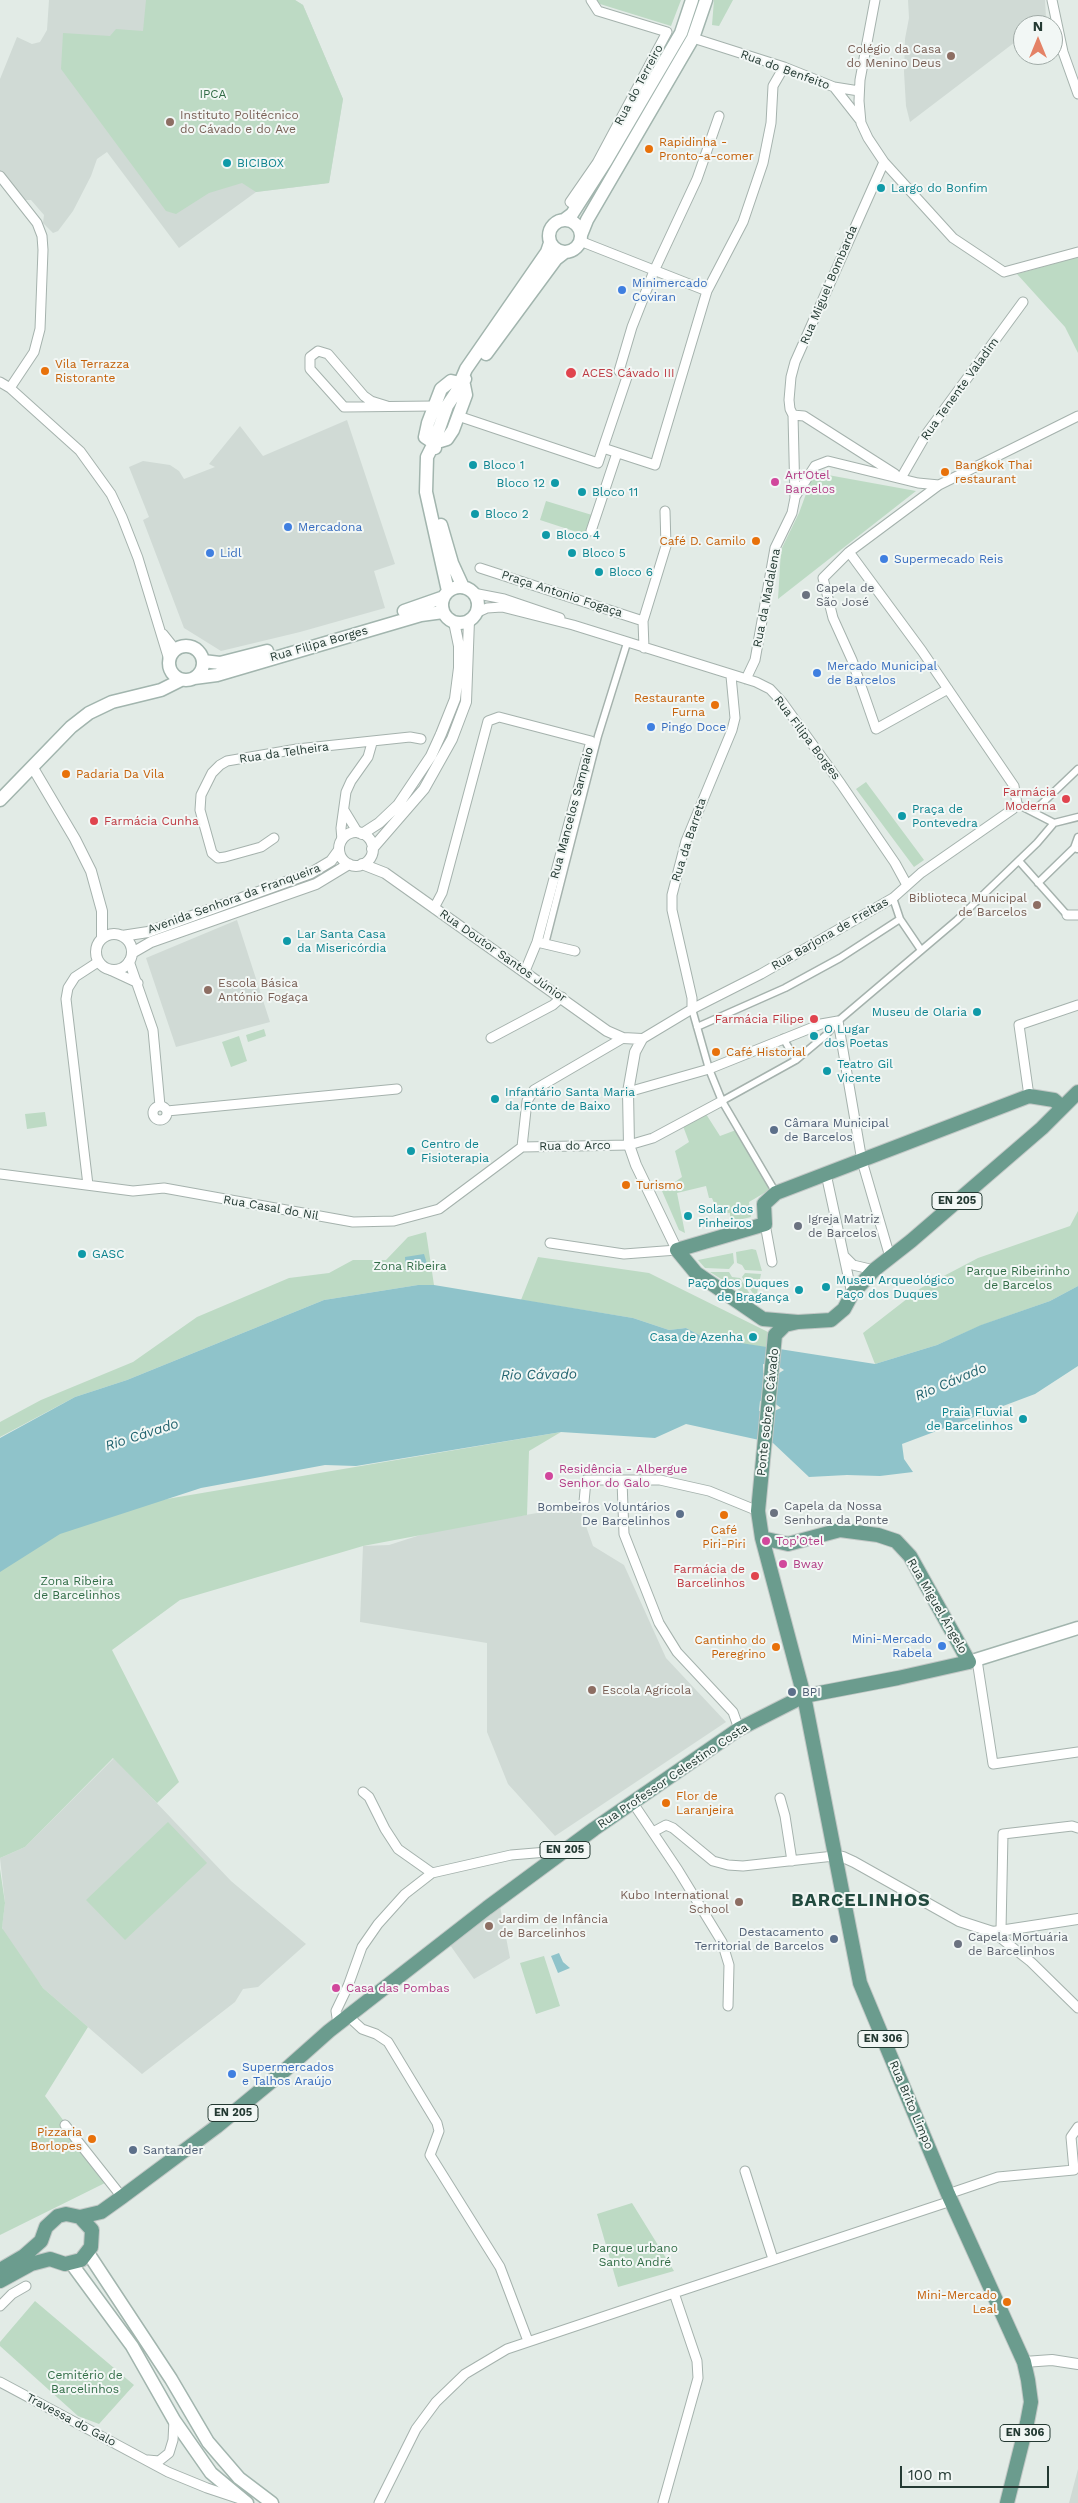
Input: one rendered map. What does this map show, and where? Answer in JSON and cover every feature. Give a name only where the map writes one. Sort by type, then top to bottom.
[{"type":"main road","points":[[565,252],[558,251],[550,243],[548,237],[550,228],[557,222],[564,220],[577,207],[687,36],[692,0]]},
{"type":"main road","points":[[460,383],[478,366],[556,259],[565,252],[575,249],[587,220],[706,0]]},
{"type":"main road","points":[[564,220],[576,225],[580,238]]},
{"type":"main road","points":[[434,443],[436,508],[452,562],[468,590],[478,602],[473,616],[454,622],[443,612],[446,594],[426,492],[428,457],[447,406],[466,369],[547,252],[550,243]]},
{"type":"main road","points":[[456,381],[460,383],[464,385],[466,395],[451,436],[442,442],[434,443],[425,436],[434,406],[446,383],[456,381]]},
{"type":"main road","points":[[446,594],[455,587],[468,590]]},
{"type":"main road","name":"Rua Filipa Borges","points":[[203,660],[220,663],[302,641],[446,594]]},
{"type":"main road","name":"Rua Filipa Borges","points":[[194,678],[217,674],[421,614],[443,612]]},
{"type":"main road","points":[[0,800],[71,727],[89,713],[112,702],[150,693],[181,680],[194,678],[201,671],[203,660],[199,652],[192,647],[182,646],[171,658],[162,680],[150,693]]},
{"type":"main road","points":[[171,658],[172,674],[181,680]]},
{"type":"main road","name":"EN 205","points":[[763,1319],[798,1322],[831,1320],[844,1309],[852,1294],[874,1270],[1035,1134],[1078,1092]]},
{"type":"main road","points":[[677,1250],[765,1224],[764,1204],[776,1193],[1030,1096],[1054,1100],[1062,1107]]},
{"type":"main road","name":"EN 205","points":[[677,1250],[696,1274],[763,1319],[775,1337],[785,1325],[798,1322]]},
{"type":"main road","name":"Ponte sobre o Cávado","points":[[762,1538],[758,1511],[775,1337]]},
{"type":"main road","name":"Rua Miguel Ângelo","points":[[762,1538],[788,1544],[840,1530],[878,1535],[896,1541],[910,1556],[973,1661]]},
{"type":"main road","name":"Rua Brito Limpo","points":[[762,1538],[804,1696],[860,1983],[950,2198],[1024,2362],[1031,2402],[1007,2503]]},
{"type":"main road","name":"Rua Professor Celestino Costa","points":[[80,2217],[101,2212],[122,2197],[216,2127],[343,2020],[556,1856],[738,1729],[804,1696],[973,1661],[1078,1628]]},
{"type":"main road","points":[[0,2281],[31,2264],[50,2259],[71,2263],[81,2260],[88,2253],[92,2239],[92,2230],[101,2212]]},
{"type":"main road","points":[[0,2270],[24,2256],[41,2242],[46,2227],[58,2216],[66,2214],[80,2217],[92,2230]]},
{"type":"main road","points":[[41,2242],[50,2259]]},
{"type":"main road","points":[[88,2253],[171,2379],[208,2442],[239,2478],[272,2503]]},
{"type":"main road","points":[[71,2263],[132,2346],[174,2420],[211,2472],[244,2501]]},
{"type":"street","name":"Rua do Terreiro","points":[[577,207],[570,202],[597,163],[666,32],[598,11],[591,0]]},
{"type":"street","points":[[874,0],[859,91],[861,123],[868,138],[884,162],[953,238],[1004,272],[1078,252]]},
{"type":"street","points":[[1052,0],[1063,52],[1078,94]]},
{"type":"street","name":"Rua do Benfeito","points":[[666,32],[687,36],[784,67],[834,86],[861,123]]},
{"type":"street","points":[[603,448],[655,465],[707,291],[743,222],[763,163],[771,124],[772,86],[784,67]]},
{"type":"street","points":[[834,86],[859,91]]},
{"type":"street","points":[[458,416],[598,463],[627,377],[619,371],[632,326],[654,271],[697,179],[719,116]]},
{"type":"street","name":"Rua Miguel Bombarda","points":[[789,400],[795,362],[884,162]]},
{"type":"street","points":[[0,176],[37,223],[42,236],[39,335],[34,352],[10,388]]},
{"type":"street","points":[[580,238],[654,271],[707,291]]},
{"type":"street","name":"Rua Tenente Valadim","points":[[901,478],[927,433],[1023,302]]},
{"type":"street","points":[[387,406],[371,401],[364,396],[328,354],[318,351],[310,357],[310,369],[340,404],[349,408],[434,406]]},
{"type":"street","points":[[0,382],[10,388],[80,451],[110,494],[122,517],[138,558],[159,630],[171,658]]},
{"type":"street","name":"Rua da Madalena","points":[[746,679],[754,660],[775,548],[792,513],[795,498],[793,415],[789,400]]},
{"type":"street","points":[[793,415],[804,416],[901,478]]},
{"type":"street","points":[[948,689],[876,729],[852,660],[833,618],[823,578],[849,552],[939,485],[1078,416]]},
{"type":"street","points":[[591,531],[617,452]]},
{"type":"street","points":[[795,498],[814,466],[828,461],[939,485]]},
{"type":"street","points":[[644,648],[643,621],[666,546],[665,511]]},
{"type":"street","points":[[849,552],[948,689],[1014,786],[1017,804],[1054,823]]},
{"type":"street","name":"Praça Antonio Fogaça","points":[[480,568],[643,621]]},
{"type":"street","name":"Rua Filipa Borges","points":[[468,590],[548,613],[573,625]]},
{"type":"street","name":"Rua Filipa Borges","points":[[473,616],[487,608],[502,607],[573,625],[746,679],[770,689],[782,702],[890,855],[908,885]]},
{"type":"street","points":[[372,743],[368,757],[351,781],[346,792],[340,845],[342,859],[349,864],[362,864],[369,859],[372,851],[424,789],[452,738],[466,702],[473,616]]},
{"type":"street","points":[[340,845],[349,834],[360,833],[380,823],[398,805],[431,756],[442,734],[455,699],[459,668],[459,646],[454,622]]},
{"type":"street","points":[[575,951],[541,943],[598,736],[627,643]]},
{"type":"street","name":"Rua da Barreta","points":[[692,1009],[692,998],[674,923],[672,895],[686,841],[732,730],[735,718],[732,676]]},
{"type":"street","name":"Rua Mancelos Sampaio","points":[[434,908],[442,893],[488,721],[499,717],[591,741],[541,943],[525,971]]},
{"type":"street","name":"Rua da Telheira","points":[[274,838],[261,847],[225,857],[218,858],[212,853],[200,810],[201,796],[212,773],[227,761],[297,749],[372,743],[410,737],[421,739]]},
{"type":"street","points":[[33,768],[85,858],[103,916],[102,938],[96,949],[98,962],[110,970],[138,983]]},
{"type":"street","points":[[1033,812],[1078,769]]},
{"type":"street","name":"Rua Barjona de Freitas","points":[[642,1039],[692,1009],[761,974],[893,898],[921,873],[1014,809],[1017,804]]},
{"type":"street","points":[[344,810],[360,833],[370,840],[372,851]]},
{"type":"street","points":[[722,1101],[796,1060],[826,1035],[838,1021],[957,920],[1019,861],[1054,823],[1078,817]]},
{"type":"street","points":[[1038,882],[1076,849],[1078,838]]},
{"type":"street","name":"Avenida Senhora da Franqueira","points":[[119,935],[148,932],[311,873],[331,861],[340,845]]},
{"type":"street","name":"Rua Doutor Santos Júnior","points":[[372,851],[385,873]]},
{"type":"street","points":[[1019,861],[1067,915],[1078,915]]},
{"type":"street","name":"Avenida Senhora da Franqueira","points":[[131,957],[151,942],[316,884],[349,864]]},
{"type":"street","name":"Rua Doutor Santos Júnior","points":[[362,864],[385,873],[562,997],[607,1031],[623,1038]]},
{"type":"street","points":[[893,898],[900,919],[920,950]]},
{"type":"street","points":[[103,916],[119,935],[130,943],[131,957],[153,1030],[164,1109],[397,1089]]},
{"type":"street","points":[[697,1027],[785,988],[840,958],[900,919]]},
{"type":"street","points":[[102,938],[119,935]]},
{"type":"street","points":[[110,970],[121,969],[131,957]]},
{"type":"street","points":[[88,1185],[66,1000],[68,988],[75,977],[98,962]]},
{"type":"street","points":[[491,1038],[553,1005],[562,997]]},
{"type":"street","points":[[1030,1096],[1019,1025],[1078,1005]]},
{"type":"street","points":[[692,1009],[709,1069],[722,1101],[776,1193]]},
{"type":"street","points":[[628,1092],[709,1069],[783,1038],[821,1024],[838,1021]]},
{"type":"street","points":[[838,1021],[862,1161],[890,1257]]},
{"type":"street","points":[[522,1147],[527,1101],[534,1090],[623,1038],[642,1039],[635,1052],[628,1092],[629,1145],[636,1165],[677,1250],[624,1254],[550,1243]]},
{"type":"street","points":[[783,1038],[796,1060]]},
{"type":"street","name":"Rua do Arco","points":[[522,1147],[629,1145],[653,1138],[722,1101]]},
{"type":"street","name":"Rua Casal do Nil","points":[[0,1174],[133,1191],[164,1188],[353,1222],[394,1221],[439,1209],[522,1147]]},
{"type":"street","points":[[826,1174],[852,1294]]},
{"type":"street","points":[[765,1224],[772,1262]]},
{"type":"street","points":[[844,1256],[853,1265],[874,1270]]},
{"type":"street","points":[[584,1502],[586,1480],[660,1480],[709,1491],[758,1511]]},
{"type":"street","points":[[622,1481],[624,1534],[659,1623],[677,1652],[733,1712],[738,1729]]},
{"type":"street","points":[[973,1661],[993,1764],[1078,1752]]},
{"type":"street","points":[[363,1792],[369,1797],[385,1829],[398,1849],[432,1873]]},
{"type":"street","points":[[780,1798],[792,1861]]},
{"type":"street","points":[[633,1803],[722,1942],[729,1965],[728,2006]]},
{"type":"street","points":[[653,1832],[666,1825],[673,1828],[712,1861],[728,1865],[843,1856],[959,1920],[997,1931],[1078,1919]]},
{"type":"street","points":[[997,1931],[1003,1834],[1072,1826],[1078,1828]]},
{"type":"street","points":[[528,2341],[500,2266],[430,2155],[439,2132],[437,2123],[388,2042],[376,2034],[343,2020],[336,2011],[348,1986],[362,1946],[378,1924],[405,1894],[432,1873],[511,1855],[547,1852],[556,1856]]},
{"type":"street","points":[[997,1931],[1078,2008]]},
{"type":"street","points":[[65,2125],[122,2197]]},
{"type":"street","points":[[379,2503],[401,2456],[436,2402],[453,2384],[484,2361],[507,2348],[950,2198],[998,2177],[1074,2170],[1071,2137],[1078,2127]]},
{"type":"street","points":[[745,2170],[773,2259]]},
{"type":"street","points":[[0,2306],[12,2294],[26,2286]]},
{"type":"street","points":[[663,2503],[698,2378],[697,2361],[674,2293]]},
{"type":"street","points":[[1024,2362],[1052,2360],[1078,2364]]},
{"type":"street","name":"Travessa do Galo","points":[[0,2382],[143,2459],[207,2488],[244,2501]]},
{"type":"street","points":[[143,2459],[159,2461],[169,2453],[173,2440],[174,2420]]},
{"type":"shaded area","name":"IPCA","points":[[49,0],[295,0],[303,5],[343,99],[329,183],[256,192],[179,248],[107,152],[97,159],[91,176],[73,211],[58,231],[53,233],[43,223],[44,215],[31,200],[24,200],[0,172],[0,79],[17,37],[32,44],[40,42],[47,30]]},
{"type":"shaded area","name":"Colégio da Casa do Menino Deus","points":[[908,0],[1045,0],[1046,15],[1013,15],[1013,44],[910,122],[906,106],[904,72],[905,39],[909,18]]},
{"type":"shaded area","points":[[347,420],[395,564],[374,571],[385,608],[300,632],[221,651],[184,628],[143,520],[149,517],[129,467],[143,461],[170,465],[179,471],[184,479],[215,467],[209,464],[240,426],[263,456]]},
{"type":"shaded area","name":"Escola Básica António Fogaça","points":[[237,920],[270,1022],[176,1047],[146,958]]},
{"type":"shaded area","name":"Escola Agrícola","points":[[579,1506],[593,1546],[624,1565],[666,1658],[726,1722],[555,1836],[508,1784],[487,1732],[487,1643],[360,1622],[363,1546],[389,1545],[436,1530]]},
{"type":"shaded area","points":[[114,1758],[231,1881],[306,1944],[258,1987],[243,1989],[235,2002],[142,2074],[43,1988],[4,1935],[2,1927],[5,1903],[0,1858],[25,1847]]},
{"type":"shaded area","name":"Jardim de Infância de Barcelinhos","points":[[500,1906],[510,1958],[474,1979],[450,1945]]},
{"type":"shaded area","points":[[1078,2469],[1078,2503],[1069,2503]]},
{"type":"green space","name":"IPCA","points":[[146,0],[295,0],[303,5],[343,99],[329,183],[256,192],[242,183],[209,193],[176,214],[166,211],[61,69],[63,33],[110,36],[116,29],[143,31]]},
{"type":"green space","points":[[597,0],[681,0],[671,26],[600,4]]},
{"type":"green space","points":[[714,0],[733,0],[719,26],[712,25]]},
{"type":"green space","points":[[1078,257],[1078,353],[1065,327],[1017,274]]},
{"type":"green space","points":[[817,473],[916,491],[778,599],[781,550],[799,513],[810,483]]},
{"type":"green space","points":[[546,501],[592,515],[586,535],[540,520]]},
{"type":"green space","points":[[866,782],[924,860],[914,867],[856,789]]},
{"type":"green space","points":[[264,1029],[266,1036],[248,1042],[246,1035]]},
{"type":"green space","points":[[239,1036],[247,1061],[231,1067],[222,1042]]},
{"type":"green space","points":[[45,1112],[47,1126],[27,1129],[25,1114]]},
{"type":"green space","points":[[706,1114],[720,1136],[736,1130],[771,1189],[749,1202],[751,1217],[730,1222],[730,1213],[718,1213],[712,1198],[709,1198],[706,1186],[677,1193],[685,1233],[679,1230],[662,1191],[682,1177],[675,1151],[689,1142],[683,1126]]},
{"type":"green space","name":"Parque Ribeirinho de Barcelos","points":[[1078,1211],[1078,1286],[1050,1301],[982,1325],[937,1345],[875,1364],[863,1333],[921,1288],[978,1258],[1070,1226]]},
{"type":"green space","name":"Zona Ribeira","points":[[426,1232],[434,1285],[418,1285],[324,1300],[127,1380],[75,1397],[0,1437],[0,1422],[41,1400],[133,1362],[197,1317],[289,1278],[329,1273],[353,1260],[386,1260],[408,1237]]},
{"type":"green space","points":[[756,1250],[762,1271],[745,1270],[742,1265],[737,1263],[736,1252]]},
{"type":"green space","points":[[733,1253],[734,1263],[729,1269],[705,1268],[698,1260]]},
{"type":"green space","points":[[538,1257],[649,1273],[768,1332],[769,1348],[703,1337],[686,1328],[669,1330],[633,1318],[521,1300]]},
{"type":"green space","points":[[710,1272],[729,1272],[732,1277],[740,1278],[753,1299]]},
{"type":"green space","points":[[745,1273],[761,1274],[756,1298],[742,1277]]},
{"type":"green space","name":"Zona Ribeira de Barcelinhos","points":[[561,1432],[529,1451],[527,1515],[363,1546],[180,1600],[112,1650],[179,1782],[157,1803],[113,1758],[25,1847],[0,1858],[0,1557],[49,1519]]},
{"type":"green space","points":[[168,1822],[207,1863],[125,1940],[86,1900]]},
{"type":"green space","points":[[0,1869],[5,1903],[2,1928],[43,1988],[88,2027],[45,2096],[109,2181],[0,2235]]},
{"type":"green space","points":[[544,1956],[560,2006],[536,2014],[520,1963]]},
{"type":"green space","name":"Parque urbano Santo André","points":[[632,2203],[674,2271],[618,2287],[597,2214]]},
{"type":"green space","name":"Cemitério de Barcelinhos","points":[[35,2301],[134,2385],[99,2424],[78,2416],[0,2346],[0,2342]]},
{"type":"water","points":[[424,1254],[428,1267],[406,1272],[405,1257]]},
{"type":"water","name":"Rio Cávado","points":[[418,1285],[434,1285],[633,1318],[669,1330],[686,1328],[703,1337],[875,1364],[937,1345],[981,1325],[1050,1301],[1078,1286],[1078,1366],[1035,1394],[902,1444],[904,1459],[913,1472],[880,1476],[809,1477],[773,1443],[686,1424],[655,1438],[561,1432],[356,1466],[325,1465],[201,1488],[60,1534],[0,1572],[0,1438],[75,1397],[127,1380],[324,1300]],"holes":[[[763,1364],[776,1365],[784,1370],[776,1375],[763,1373]],[[760,1401],[773,1402],[781,1408],[772,1412],[759,1411]]]},
{"type":"water","points":[[559,1953],[563,1962],[570,1968],[558,1973],[551,1956]]},
{"type":"place","name":"Colégio da Casa do Menino Deus","points":[[951,56]]},
{"type":"place","name":"Instituto Politécnico do Cávado e do Ave","points":[[170,122]]},
{"type":"place","name":"Rapidinha - Pronto-a-comer","points":[[649,149]]},
{"type":"place","name":"BICIBOX","points":[[227,163]]},
{"type":"place","name":"Largo do Bonfim","points":[[881,188]]},
{"type":"place","name":"Minimercado Coviran","points":[[622,290]]},
{"type":"place","name":"Vila Terrazza Ristorante","points":[[45,371]]},
{"type":"place","name":"ACES Cávado III","points":[[571,373]]},
{"type":"place","name":"Bloco 1","points":[[473,465]]},
{"type":"place","name":"Bangkok Thai restaurant","points":[[945,472]]},
{"type":"place","name":"Art'Otel Barcelos","points":[[775,482]]},
{"type":"place","name":"Bloco 12","points":[[555,483]]},
{"type":"place","name":"Bloco 11","points":[[582,492]]},
{"type":"place","name":"Bloco 2","points":[[475,514]]},
{"type":"place","name":"Mercadona","points":[[288,527]]},
{"type":"place","name":"Bloco 4","points":[[546,535]]},
{"type":"place","name":"Café D. Camilo","points":[[756,541]]},
{"type":"place","name":"Lidl","points":[[210,553]]},
{"type":"place","name":"Bloco 5","points":[[572,553]]},
{"type":"place","name":"Supermecado Reis","points":[[884,559]]},
{"type":"place","name":"Bloco 6","points":[[599,572]]},
{"type":"place","name":"Capela de São José","points":[[806,595]]},
{"type":"place","name":"Mercado Municipal de Barcelos","points":[[817,673]]},
{"type":"place","name":"Restaurante Furna","points":[[715,705]]},
{"type":"place","name":"Pingo Doce","points":[[651,727]]},
{"type":"place","name":"Padaria Da Vila","points":[[66,774]]},
{"type":"place","name":"Farmácia Moderna","points":[[1066,799]]},
{"type":"place","name":"Praça de Pontevedra","points":[[902,816]]},
{"type":"place","name":"Farmácia Cunha","points":[[94,821]]},
{"type":"place","name":"Biblioteca Municipal de Barcelos","points":[[1037,905]]},
{"type":"place","name":"Lar Santa Casa da Misericórdia","points":[[287,941]]},
{"type":"place","name":"Escola Básica António Fogaça","points":[[208,990]]},
{"type":"place","name":"Museu de Olaria","points":[[977,1012]]},
{"type":"place","name":"Farmácia Filipe","points":[[814,1019]]},
{"type":"place","name":"O Lugar dos Poetas","points":[[814,1036]]},
{"type":"place","name":"Café Historial","points":[[716,1052]]},
{"type":"place","name":"Teatro Gil Vicente","points":[[827,1071]]},
{"type":"place","name":"Infantário Santa Maria da Fonte de Baixo","points":[[495,1099]]},
{"type":"place","name":"Câmara Municipal de Barcelos","points":[[774,1130]]},
{"type":"place","name":"Centro de Fisioterapia","points":[[411,1151]]},
{"type":"place","name":"Turismo","points":[[626,1185]]},
{"type":"place","name":"Solar dos Pinheiros","points":[[688,1216]]},
{"type":"place","name":"Igreja Matriz de Barcelos","points":[[798,1226]]},
{"type":"place","name":"GASC","points":[[82,1254]]},
{"type":"place","name":"Museu Arqueológico Paço dos Duques","points":[[826,1287]]},
{"type":"place","name":"Paço dos Duques de Bragança","points":[[799,1290]]},
{"type":"place","name":"Casa de Azenha","points":[[753,1337]]},
{"type":"place","name":"Praia Fluvial de Barcelinhos","points":[[1023,1419]]},
{"type":"place","name":"Residência - Albergue Senhor do Galo","points":[[549,1476]]},
{"type":"place","name":"Capela da Nossa Senhora da Ponte","points":[[774,1513]]},
{"type":"place","name":"Bombeiros Voluntários De Barcelinhos","points":[[680,1514]]},
{"type":"place","name":"Café Piri-Piri","points":[[724,1515]]},
{"type":"place","name":"Top’Otel","points":[[766,1541]]},
{"type":"place","name":"Bway","points":[[783,1564]]},
{"type":"place","name":"Farmácia de Barcelinhos","points":[[755,1576]]},
{"type":"place","name":"Mini-Mercado Rabela","points":[[942,1646]]},
{"type":"place","name":"Cantinho do Peregrino","points":[[776,1647]]},
{"type":"place","name":"Escola Agrícola","points":[[592,1690]]},
{"type":"place","name":"BPI","points":[[792,1692]]},
{"type":"place","name":"Flor de Laranjeira","points":[[666,1803]]},
{"type":"place","name":"Kubo International School","points":[[739,1902]]},
{"type":"place","name":"Jardim de Infância de Barcelinhos","points":[[489,1926]]},
{"type":"place","name":"Destacamento Territorial de Barcelos","points":[[834,1939]]},
{"type":"place","name":"Capela Mortuária de Barcelinhos","points":[[958,1944]]},
{"type":"place","name":"Casa das Pombas","points":[[336,1988]]},
{"type":"place","name":"Supermercados e Talhos Araújo","points":[[232,2074]]},
{"type":"place","name":"Pizzaria Borlopes","points":[[92,2139]]},
{"type":"place","name":"Santander","points":[[133,2150]]},
{"type":"place","name":"Mini-Mercado Leal","points":[[1007,2302]]},
{"type":"district","name":"BARCELINHOS","points":[[861,1901]]}]
